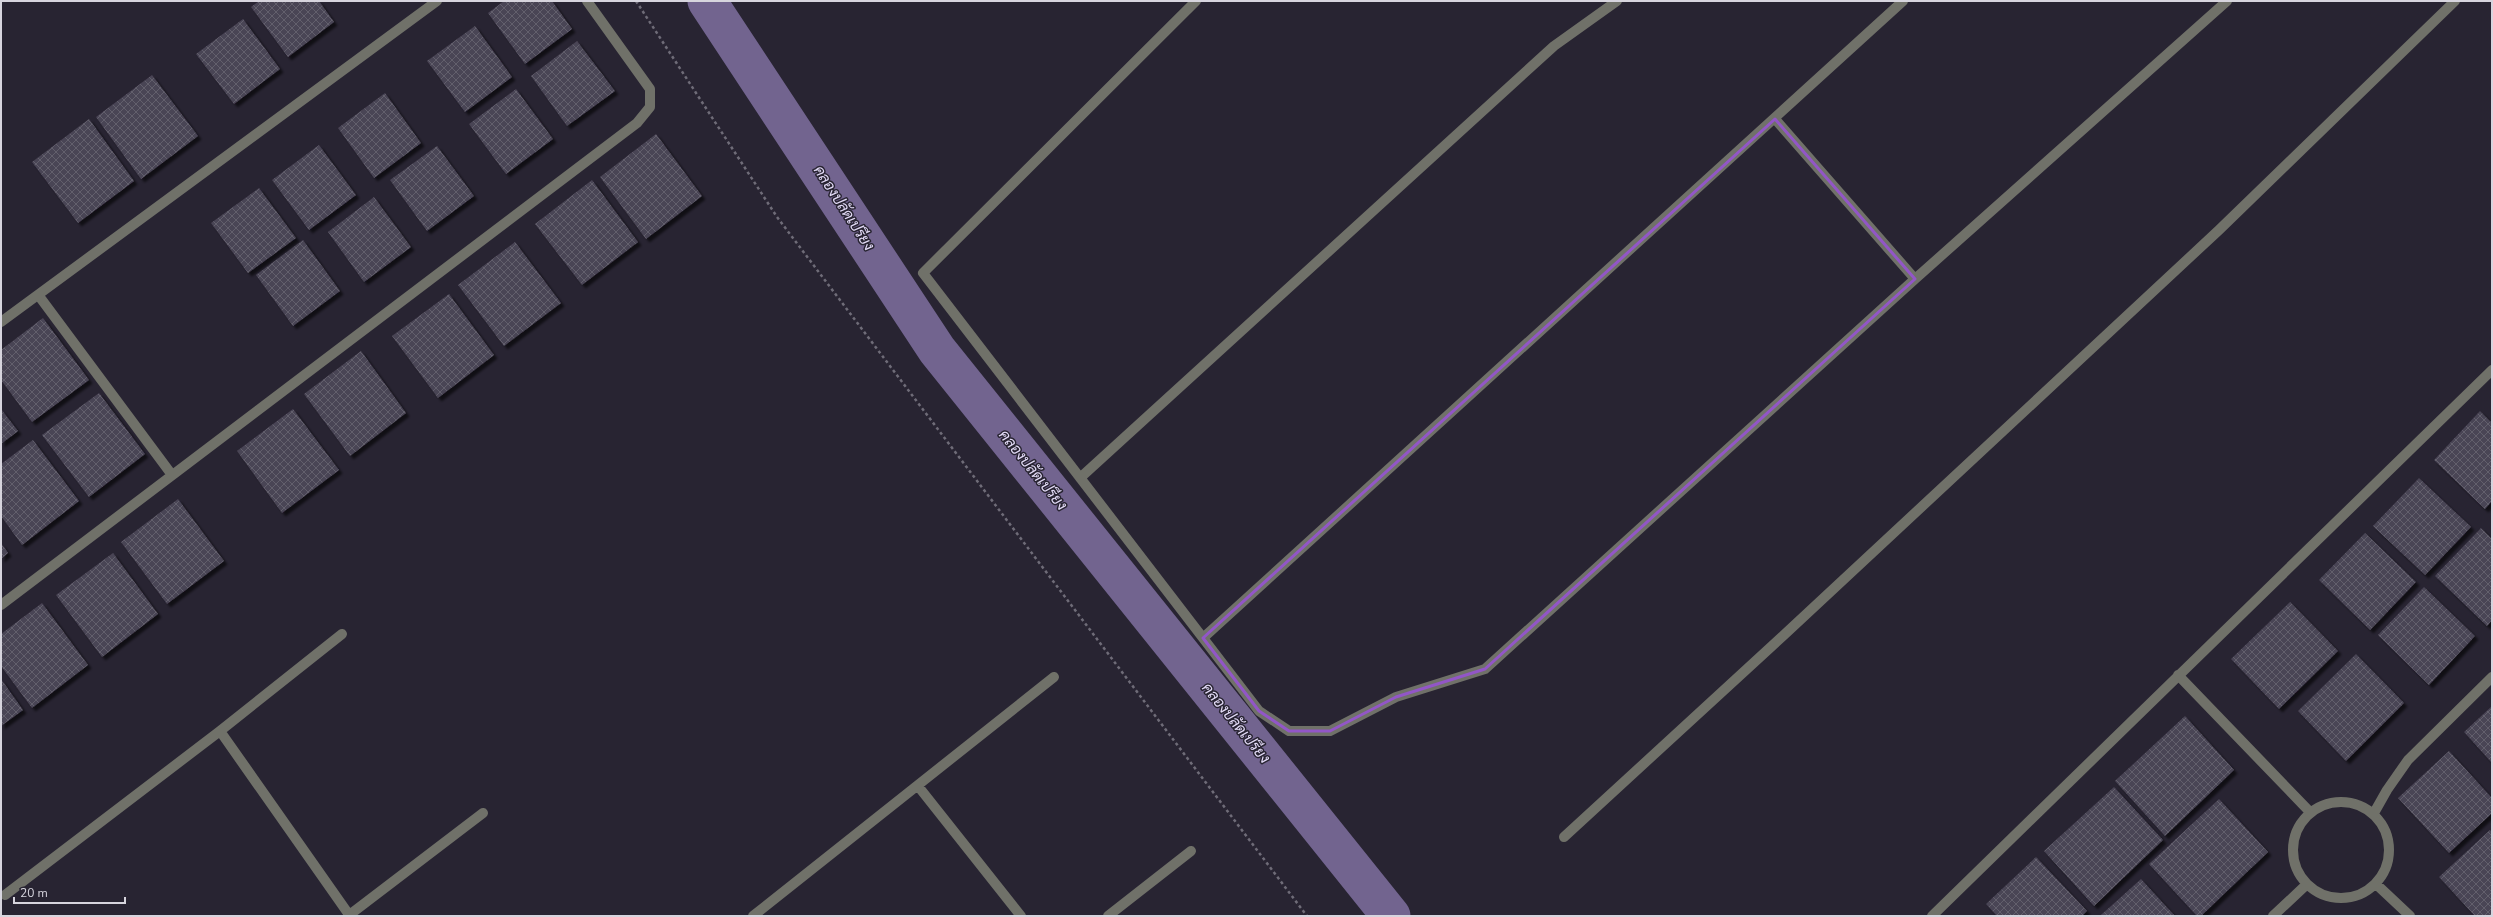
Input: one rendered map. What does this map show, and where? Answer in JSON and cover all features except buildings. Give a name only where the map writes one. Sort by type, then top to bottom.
[{"type":"street","points":[[1,322],[39,296],[437,1]]},
{"type":"street","points":[[1,605],[637,123],[650,107],[650,89],[587,1]]},
{"type":"street","points":[[1196,1],[923,273],[1259,711],[1289,731],[1330,731],[1396,697],[1485,669],[1915,279],[2227,1]]},
{"type":"street","points":[[1080,478],[1554,46],[1617,1]]},
{"type":"street","points":[[1203,638],[1903,1]]},
{"type":"street","points":[[1564,837],[1785,634],[2219,230],[2455,1]]},
{"type":"street","points":[[1775,119],[1915,279]]},
{"type":"street","points":[[39,296],[172,475]]},
{"type":"street","points":[[1932,916],[2492,370]]},
{"type":"street","points":[[5,894],[220,731],[342,634]]},
{"type":"street","points":[[2178,675],[2310,812]]},
{"type":"street","points":[[753,916],[1054,677]]},
{"type":"street","points":[[2374,813],[2408,760],[2492,677]]},
{"type":"street","points":[[220,731],[349,916],[483,813]]},
{"type":"street","points":[[918,786],[1021,916]]},
{"type":"street","points":[[2342,800],[2359,804],[2374,813],[2388,835],[2389,861],[2376,884],[2360,895],[2341,899],[2322,895],[2306,884],[2295,868],[2292,848],[2297,828],[2310,812],[2324,803],[2342,800]]},
{"type":"street","points":[[1108,916],[1191,851]]},
{"type":"street","points":[[2273,916],[2306,884]]},
{"type":"street","points":[[2376,884],[2410,916]]},
{"type":"path","points":[[636,1],[777,217],[1306,916]]},
{"type":"highlighted area","points":[[1775,119],[1915,279],[1485,669],[1396,697],[1330,731],[1289,731],[1259,711],[1203,638]]},
{"type":"waterway","name":"คลองปลัดเปรียง","points":[[707,1],[937,350],[1391,916]]}]
